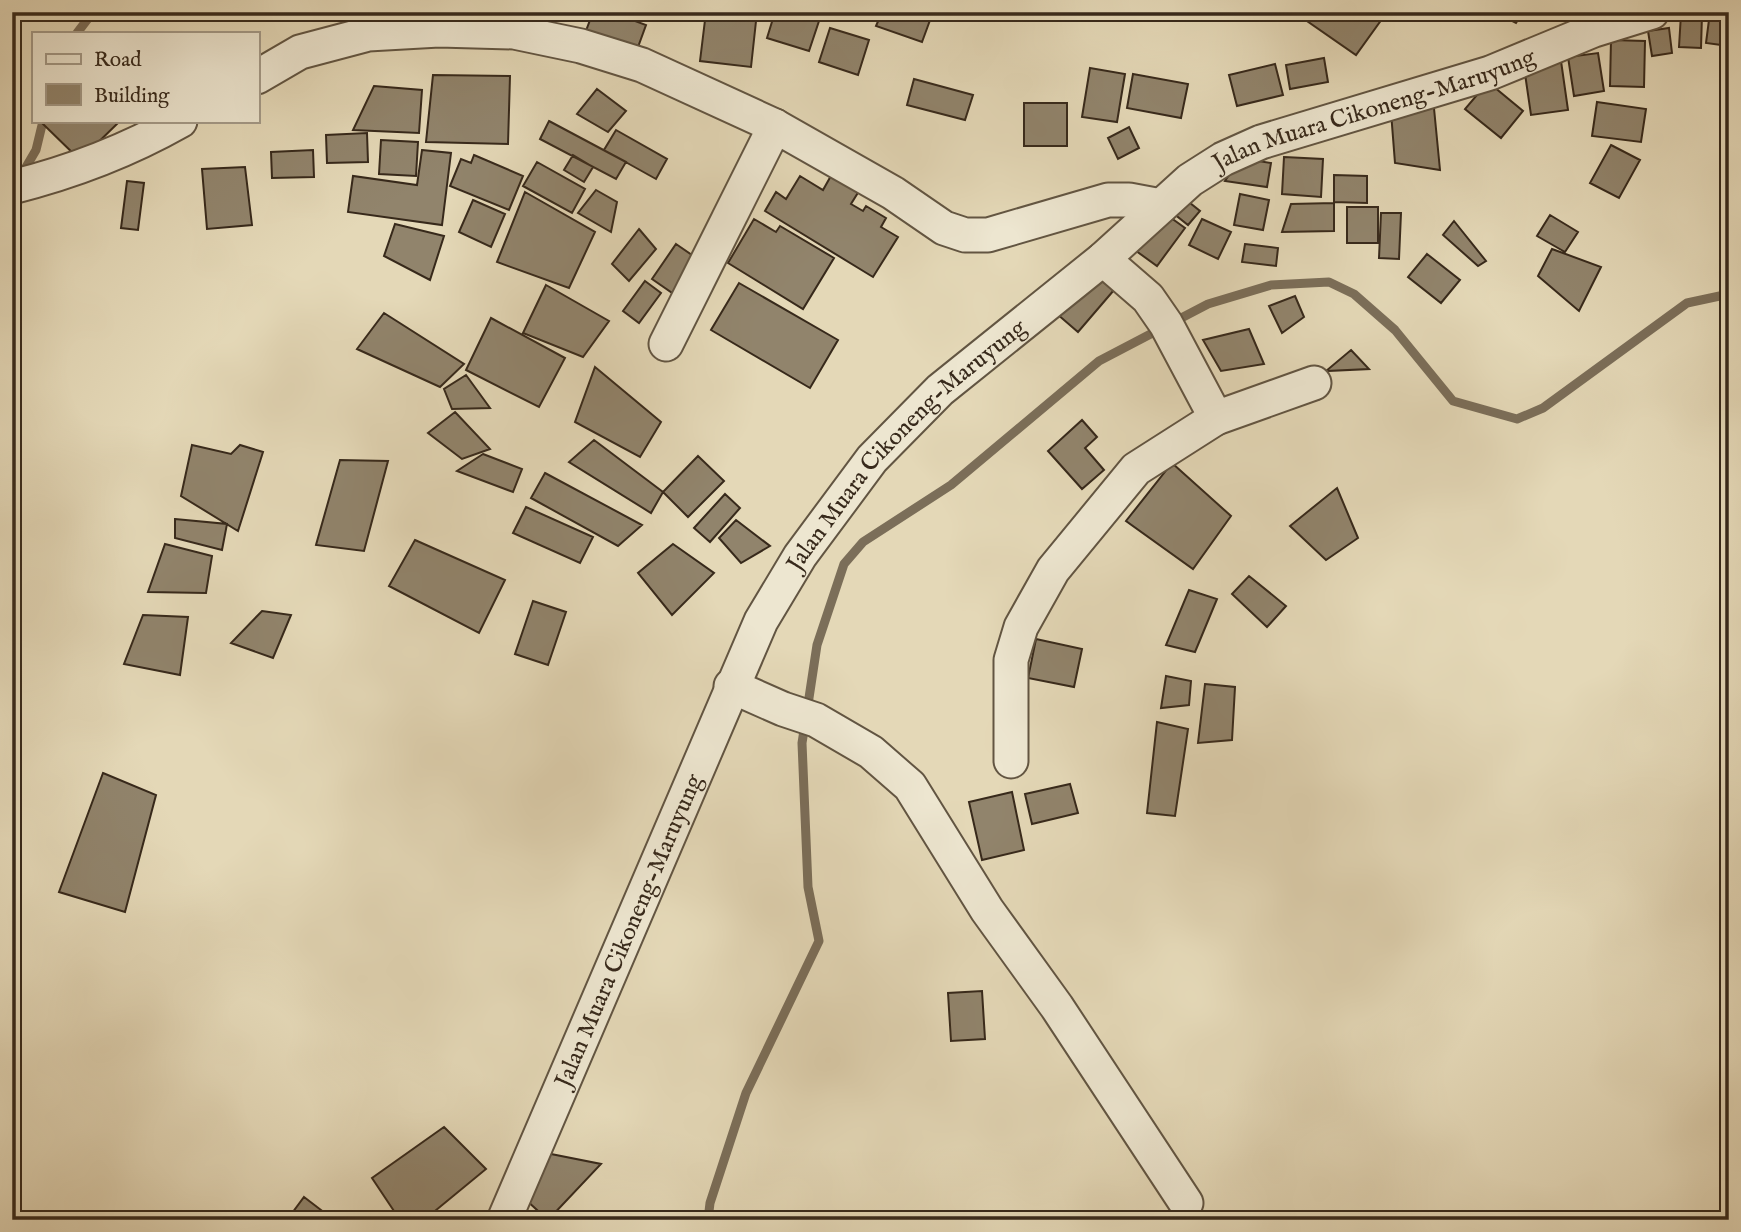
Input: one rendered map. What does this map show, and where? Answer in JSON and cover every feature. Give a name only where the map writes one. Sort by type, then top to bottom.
[{"type":"street","name":"Jalan Muara Cikoneng-Maruyung","points":[[504,1220],[731,685],[761,621],[800,556],[872,459],[940,390],[1103,259],[1190,180],[1223,159],[1261,142],[1490,73],[1594,30],[1652,12]]},
{"type":"street","points":[[259,76],[300,52],[368,34],[439,30],[514,32],[581,46],[642,65],[775,126],[893,193],[944,228],[965,235],[988,235],[1108,200],[1129,200],[1161,206]]},
{"type":"street","points":[[12,187],[68,173],[144,142],[178,122]]},
{"type":"street","points":[[666,344],[775,126]]},
{"type":"street","points":[[1103,259],[1148,298],[1166,324],[1216,418]]},
{"type":"street","points":[[1012,761],[1011,660],[1021,627],[1053,570],[1136,469],[1216,418],[1314,383]]},
{"type":"street","points":[[731,685],[783,709],[816,720],[871,752],[910,786],[987,910],[1057,1007],[1186,1203]]},
{"type":"building","points":[[593,12],[611,12],[646,25],[634,58],[583,39]]},
{"type":"building","points":[[706,12],[757,12],[751,67],[700,61]]},
{"type":"building","points":[[775,12],[822,12],[809,51],[767,38]]},
{"type":"building","points":[[882,12],[933,12],[922,42],[876,26]]},
{"type":"building","points":[[1294,12],[1387,12],[1356,55]]},
{"type":"building","points":[[1440,12],[1472,12],[1471,20],[1439,17]]},
{"type":"building","points":[[1495,12],[1523,12],[1516,23]]},
{"type":"building","points":[[1710,12],[1729,14],[1729,46],[1706,43]]},
{"type":"building","points":[[1681,14],[1702,15],[1701,48],[1679,47]]},
{"type":"building","points":[[830,28],[869,40],[858,75],[819,62]]},
{"type":"building","points":[[1669,28],[1672,53],[1652,56],[1648,31]]},
{"type":"building","points":[[1611,40],[1645,41],[1644,87],[1610,86]]},
{"type":"building","points":[[1598,53],[1604,91],[1574,96],[1568,57]]},
{"type":"building","points":[[1324,58],[1328,82],[1290,89],[1286,65]]},
{"type":"building","points":[[1561,61],[1568,110],[1531,115],[1524,67]]},
{"type":"building","points":[[1275,64],[1283,95],[1237,106],[1229,75]]},
{"type":"building","points":[[1090,68],[1125,74],[1117,122],[1082,117]]},
{"type":"building","points":[[1133,74],[1188,84],[1181,118],[1127,108]]},
{"type":"building","points":[[433,75],[510,76],[508,144],[426,142]]},
{"type":"building","points":[[914,79],[973,95],[965,120],[907,105]]},
{"type":"building","points":[[1488,82],[1523,111],[1501,138],[1465,109]]},
{"type":"building","points":[[374,86],[422,90],[419,133],[353,130]]},
{"type":"building","points":[[597,89],[626,111],[608,132],[577,114]]},
{"type":"building","points":[[1433,98],[1440,170],[1395,163],[1391,112]]},
{"type":"building","points":[[1597,102],[1646,109],[1641,142],[1592,136]]},
{"type":"building","points":[[1024,103],[1067,103],[1067,146],[1024,146]]},
{"type":"building","points":[[549,121],[626,162],[616,179],[540,139]]},
{"type":"building","points":[[45,122],[119,122],[80,160],[43,124]]},
{"type":"building","points":[[1129,127],[1139,148],[1118,159],[1108,138]]},
{"type":"building","points":[[616,130],[667,159],[656,179],[604,150]]},
{"type":"building","points":[[367,133],[368,162],[327,163],[326,135]]},
{"type":"building","points":[[381,140],[418,142],[416,176],[379,174]]},
{"type":"building","points":[[1611,145],[1640,160],[1619,198],[1590,183]]},
{"type":"building","points":[[313,150],[314,177],[272,178],[271,152]]},
{"type":"building","points":[[422,150],[451,153],[442,225],[348,212],[353,176],[417,185]]},
{"type":"building","points":[[474,155],[523,176],[509,210],[450,186],[461,159],[471,163]]},
{"type":"building","points":[[573,155],[593,167],[584,182],[564,170]]},
{"type":"building","points":[[1284,157],[1323,159],[1321,197],[1282,194]]},
{"type":"building","points":[[1240,158],[1271,163],[1267,187],[1225,181]]},
{"type":"building","points":[[537,162],[585,189],[572,213],[523,186]]},
{"type":"building","points":[[245,167],[252,225],[207,229],[202,169]]},
{"type":"building","points":[[832,174],[859,191],[851,204],[863,211],[866,206],[886,218],[881,227],[898,237],[873,277],[765,211],[776,192],[786,199],[800,176],[823,190]]},
{"type":"building","points":[[1334,175],[1367,176],[1367,203],[1334,202]]},
{"type":"building","points":[[127,181],[144,183],[138,230],[121,228]]},
{"type":"building","points":[[596,190],[617,202],[611,232],[578,213]]},
{"type":"building","points":[[525,192],[595,232],[569,288],[497,262]]},
{"type":"building","points":[[1240,194],[1269,200],[1263,230],[1234,225]]},
{"type":"building","points":[[1180,195],[1200,211],[1188,225],[1168,209]]},
{"type":"building","points":[[473,200],[505,214],[491,247],[459,232]]},
{"type":"building","points":[[1334,203],[1334,231],[1282,232],[1291,204]]},
{"type":"building","points":[[1347,207],[1378,207],[1378,243],[1347,243]]},
{"type":"building","points":[[1160,210],[1185,228],[1157,266],[1132,248]]},
{"type":"building","points":[[1381,213],[1401,213],[1399,259],[1379,258]]},
{"type":"building","points":[[1550,215],[1578,232],[1565,252],[1537,236]]},
{"type":"building","points":[[754,219],[776,232],[780,226],[834,258],[803,309],[728,263]]},
{"type":"building","points":[[1202,219],[1231,232],[1218,259],[1189,245]]},
{"type":"building","points":[[1454,221],[1486,261],[1478,266],[1443,235]]},
{"type":"building","points":[[395,224],[444,236],[430,280],[384,256]]},
{"type":"building","points":[[639,229],[656,249],[629,281],[612,264]]},
{"type":"building","points":[[676,244],[705,264],[681,299],[652,279]]},
{"type":"building","points":[[1245,244],[1278,248],[1276,266],[1242,262]]},
{"type":"building","points":[[1552,249],[1601,267],[1579,311],[1538,276]]},
{"type":"building","points":[[1427,254],[1460,280],[1441,303],[1408,277]]},
{"type":"building","points":[[1093,272],[1114,290],[1078,332],[1057,314]]},
{"type":"building","points":[[645,281],[661,293],[639,323],[623,311]]},
{"type":"building","points":[[739,283],[838,340],[810,388],[711,330]]},
{"type":"building","points":[[546,285],[609,321],[583,357],[523,333]]},
{"type":"building","points":[[1295,296],[1304,317],[1282,333],[1269,306]]},
{"type":"building","points":[[384,313],[464,364],[440,387],[357,349]]},
{"type":"building","points":[[491,318],[565,358],[539,407],[466,370]]},
{"type":"building","points":[[1249,329],[1264,364],[1221,371],[1203,340]]},
{"type":"building","points":[[1351,350],[1369,369],[1326,371]]},
{"type":"building","points":[[595,367],[661,422],[640,457],[575,422]]},
{"type":"building","points":[[466,375],[490,408],[452,409],[444,389]]},
{"type":"building","points":[[455,412],[490,449],[462,459],[428,433]]},
{"type":"building","points":[[1082,420],[1097,437],[1085,448],[1104,470],[1082,489],[1048,451]]},
{"type":"building","points":[[594,440],[663,492],[651,513],[569,462]]},
{"type":"building","points":[[192,445],[231,454],[240,445],[263,452],[238,531],[181,496]]},
{"type":"building","points":[[483,454],[522,469],[513,492],[457,471]]},
{"type":"building","points":[[698,456],[724,481],[688,517],[663,492]]},
{"type":"building","points":[[340,460],[388,461],[364,551],[316,545]]},
{"type":"building","points":[[1172,463],[1231,516],[1193,569],[1126,521]]},
{"type":"building","points":[[545,473],[642,525],[618,546],[531,498]]},
{"type":"building","points":[[1337,488],[1358,538],[1326,560],[1290,526]]},
{"type":"building","points":[[725,494],[740,508],[710,542],[694,528]]},
{"type":"building","points":[[526,507],[593,537],[580,563],[513,533]]},
{"type":"building","points":[[175,519],[227,524],[222,550],[175,538]]},
{"type":"building","points":[[736,520],[770,546],[741,563],[719,538]]},
{"type":"building","points":[[415,540],[505,580],[479,633],[389,586]]},
{"type":"building","points":[[165,544],[212,556],[206,593],[148,592]]},
{"type":"building","points":[[673,544],[714,573],[672,615],[638,573]]},
{"type":"building","points":[[1249,576],[1286,606],[1267,627],[1232,594]]},
{"type":"building","points":[[1189,590],[1217,599],[1195,652],[1166,645]]},
{"type":"building","points":[[533,601],[566,612],[548,665],[515,654]]},
{"type":"building","points":[[262,611],[291,615],[273,658],[231,643]]},
{"type":"building","points":[[143,615],[188,617],[180,675],[124,664]]},
{"type":"building","points":[[1036,639],[1082,649],[1074,687],[1028,678]]},
{"type":"building","points":[[1166,676],[1191,681],[1189,705],[1161,708]]},
{"type":"building","points":[[1205,684],[1235,687],[1232,740],[1198,743]]},
{"type":"building","points":[[1157,722],[1188,729],[1175,816],[1147,813]]},
{"type":"building","points":[[103,773],[156,795],[125,912],[59,892]]},
{"type":"building","points":[[1070,784],[1078,813],[1032,824],[1025,794]]},
{"type":"building","points":[[1012,792],[1024,850],[982,860],[969,802]]},
{"type":"building","points":[[982,991],[985,1039],[951,1041],[948,993]]},
{"type":"building","points":[[444,1127],[486,1169],[424,1220],[400,1220],[372,1178]]},
{"type":"building","points":[[546,1153],[601,1164],[548,1220],[525,1199]]},
{"type":"building","points":[[304,1197],[334,1220],[287,1220]]},
{"type":"waterway","points":[[78,32],[93,12]]},
{"type":"waterway","points":[[22,174],[36,150],[43,122]]},
{"type":"waterway","points":[[807,711],[817,645],[844,564],[863,542],[951,485],[1099,361],[1208,304],[1271,285],[1329,282],[1354,294],[1395,330],[1453,401],[1517,419],[1543,408],[1687,303],[1729,294]]},
{"type":"waterway","points":[[708,1220],[710,1203],[746,1093],[819,941],[808,887],[802,743],[805,724]]}]
